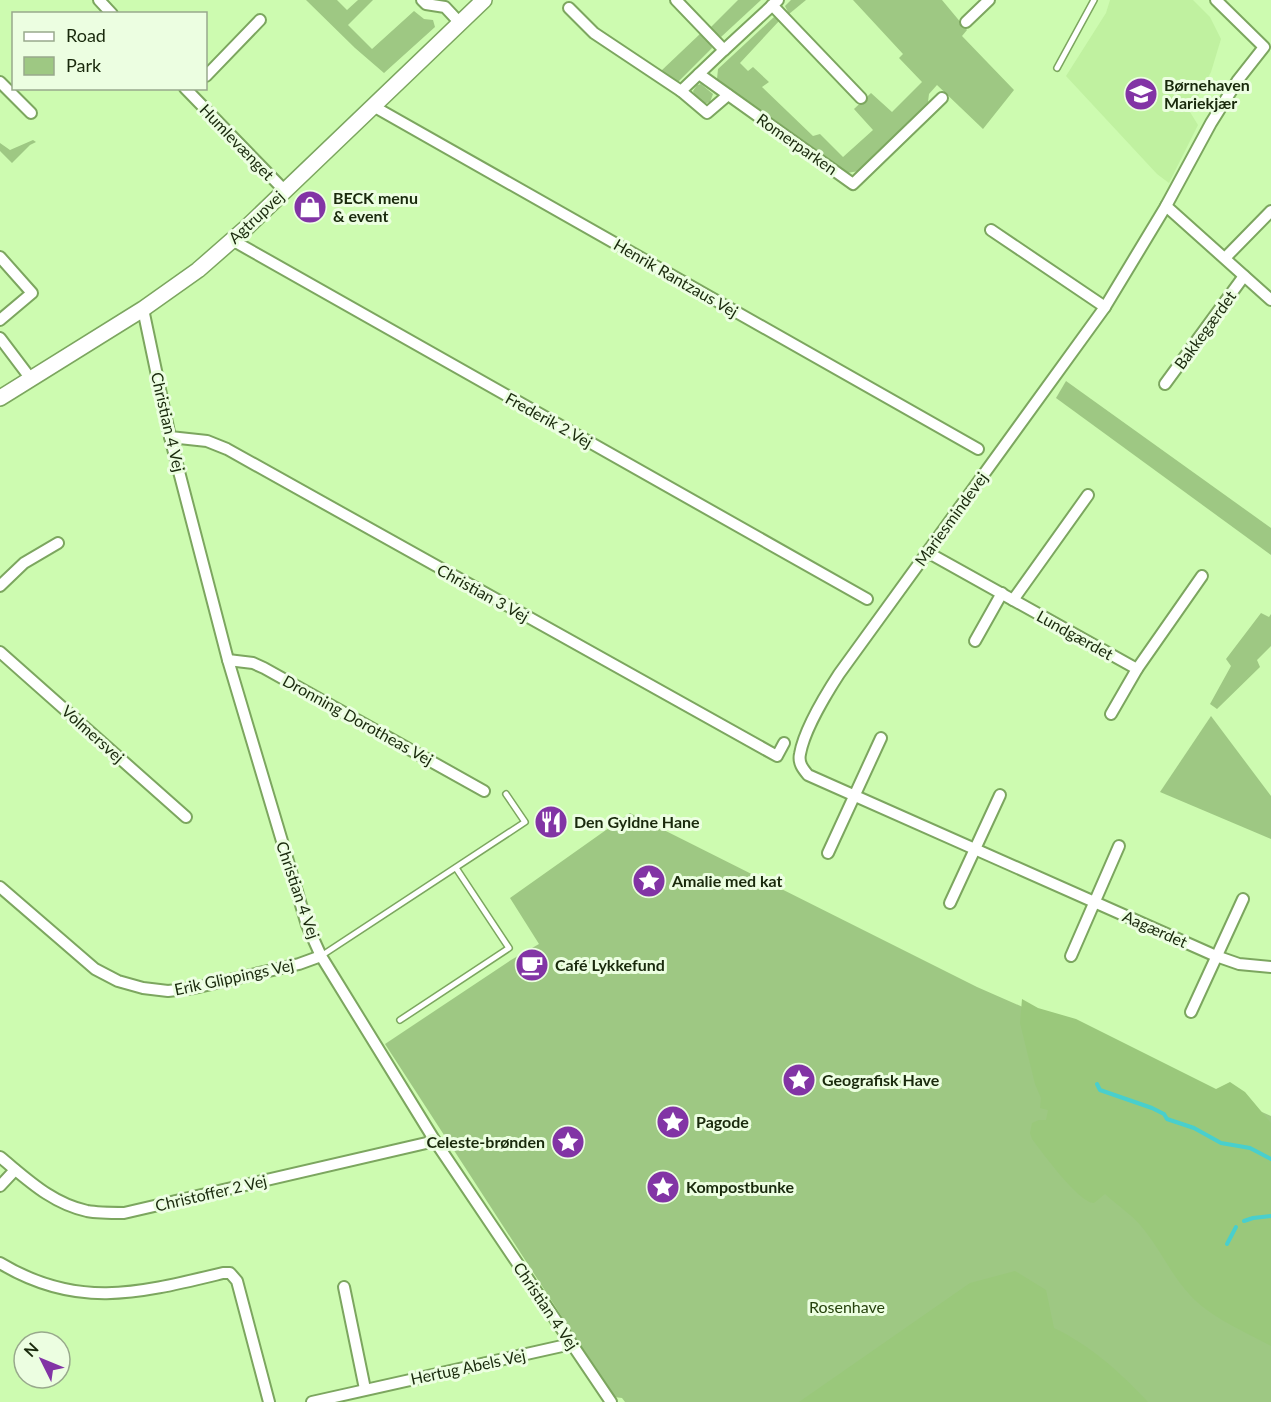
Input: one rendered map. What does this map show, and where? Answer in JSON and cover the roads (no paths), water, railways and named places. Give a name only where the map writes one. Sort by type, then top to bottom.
[{"type":"street","points":[[99,0],[110,12]]},
{"type":"street","points":[[422,0],[426,4],[445,7],[460,23]]},
{"type":"street","name":"Agtrupvej","points":[[0,398],[143,309],[198,270],[285,191],[484,0]]},
{"type":"street","points":[[676,0],[724,50]]},
{"type":"street","points":[[966,22],[989,0]]},
{"type":"street","name":"Mariesmindevej","points":[[807,736],[822,702],[839,674],[1105,307],[1238,80],[1267,43],[1216,0]]},
{"type":"street","points":[[681,91],[775,3],[861,98]]},
{"type":"street","points":[[569,8],[594,33],[681,91],[707,113],[728,94]]},
{"type":"street","name":"Humlevænget","points":[[207,75],[260,20]]},
{"type":"street","name":"Romerparken","points":[[699,74],[853,184],[942,98]]},
{"type":"street","points":[[0,82],[31,113]]},
{"type":"street","name":"Humlevænget","points":[[189,90],[285,191]]},
{"type":"street","name":"Henrik Rantzaus Vej","points":[[374,106],[978,449]]},
{"type":"street","name":"Bakkegærdet","points":[[1166,206],[1271,300]]},
{"type":"street","points":[[1226,258],[1271,211]]},
{"type":"street","points":[[991,230],[1105,307]]},
{"type":"street","name":"Frederik 2 Vej","points":[[232,240],[867,599]]},
{"type":"street","points":[[0,257],[32,293],[0,320]]},
{"type":"street","name":"Bakkegærdet","points":[[1165,384],[1244,276]]},
{"type":"street","name":"Christian 4 Vej","points":[[143,309],[170,437],[228,660],[307,925],[321,956],[435,1141],[611,1402]]},
{"type":"street","points":[[0,338],[31,379]]},
{"type":"street","name":"Christian 3 Vej","points":[[170,437],[207,441],[227,449],[777,756],[784,743]]},
{"type":"street","points":[[1013,600],[1088,495]]},
{"type":"street","points":[[0,586],[24,563],[58,543]]},
{"type":"street","name":"Lundgærdet","points":[[927,552],[1137,669]]},
{"type":"street","points":[[1111,714],[1137,669],[1202,576]]},
{"type":"street","points":[[975,641],[1002,593]]},
{"type":"street","name":"Volmersvej","points":[[0,652],[186,817]]},
{"type":"street","name":"Dronning Dorotheas Vej","points":[[228,660],[253,663],[264,668],[484,792]]},
{"type":"street","name":"Aagærdet","points":[[807,736],[799,755],[803,770],[808,775],[1216,956],[1239,964],[1271,967]]},
{"type":"street","points":[[828,853],[880,738]]},
{"type":"street","points":[[950,903],[1000,795]]},
{"type":"street","points":[[1071,956],[1119,846]]},
{"type":"street","name":"Erik Glippings Vej","points":[[0,887],[95,969],[118,981],[143,988],[168,991],[194,988],[299,964],[321,956]]},
{"type":"street","points":[[1191,1012],[1243,898]]},
{"type":"street","name":"Christoffer 2 Vej","points":[[0,1157],[40,1191],[63,1204],[88,1211],[124,1213],[435,1141]]},
{"type":"street","points":[[0,1186],[15,1170]]},
{"type":"street","points":[[0,1263],[41,1283],[87,1293],[121,1294],[162,1288],[230,1273],[237,1281],[269,1402]]},
{"type":"street","points":[[344,1287],[365,1389]]},
{"type":"street","name":"Hertug Abels Vej","points":[[312,1402],[571,1344]]},
{"type":"lane","points":[[1057,68],[1094,0]]},
{"type":"lane","points":[[321,956],[525,822],[507,794]]},
{"type":"lane","points":[[400,1020],[509,948],[456,868]]},
{"type":"waterway","points":[[1097,1084],[1100,1090],[1152,1108],[1164,1114],[1167,1119],[1194,1128],[1221,1143],[1250,1148],[1271,1159]]},
{"type":"waterway","points":[[1244,1221],[1271,1216]]},
{"type":"waterway","points":[[1227,1244],[1236,1227]]},
{"type":"place","name":"Børnehaven Mariekjær","points":[[1141,94]]},
{"type":"place","name":"BECK menu & event","points":[[310,207]]},
{"type":"place","name":"Den Gyldne Hane","points":[[551,822]]},
{"type":"place","name":"Amalie med kat","points":[[649,881]]},
{"type":"place","name":"Café Lykkefund","points":[[532,965]]},
{"type":"place","name":"Geografisk Have","points":[[799,1080]]},
{"type":"place","name":"Pagode","points":[[673,1122]]},
{"type":"place","name":"Celeste-brønden","points":[[568,1142]]},
{"type":"place","name":"Kompostbunke","points":[[663,1187]]},
{"type":"park label","name":"Rosenhave","points":[[847,1307]]}]
